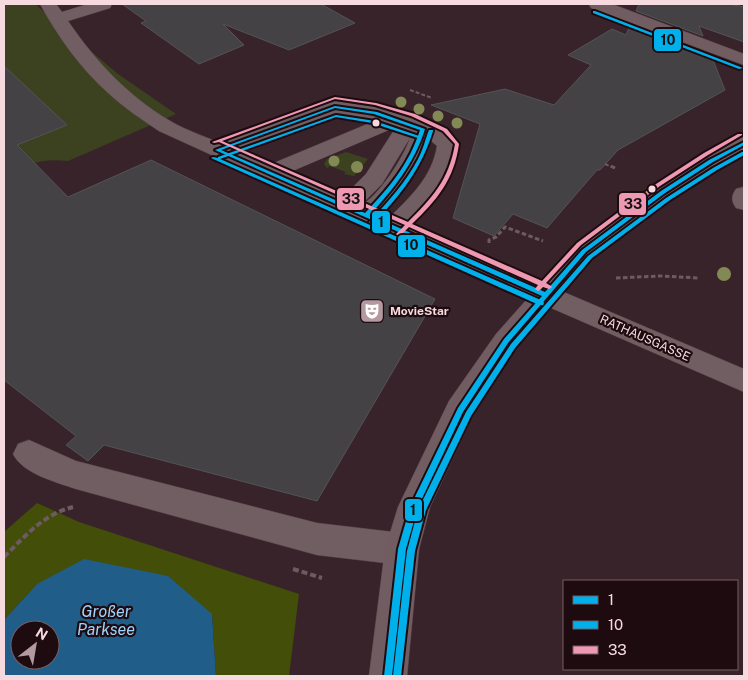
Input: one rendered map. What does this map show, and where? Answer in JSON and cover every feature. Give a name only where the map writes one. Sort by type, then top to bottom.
[{"type":"main road","points":[[597,4],[744,60]]},
{"type":"main road","points":[[388,676],[402,549],[414,507],[460,410],[506,341],[584,251],[663,192],[711,161],[744,143]]},
{"type":"street","points":[[53,12],[104,4]]},
{"type":"street","name":"RATHAUSGASSE","points":[[53,12],[70,39],[91,64],[123,96],[166,127],[457,258],[744,381]]},
{"type":"street","points":[[217,150],[335,107],[375,113],[410,124],[440,137],[448,146],[448,156],[430,189],[393,228]]},
{"type":"street","points":[[246,162],[375,113]]},
{"type":"street","points":[[269,173],[410,124]]},
{"type":"street","points":[[356,211],[401,179],[419,148],[410,124]]},
{"type":"street","points":[[744,194],[744,203]]},
{"type":"street","points":[[29,454],[76,475],[317,539],[402,549]]},
{"type":"path","points":[[410,90],[432,98]]},
{"type":"path","points":[[605,164],[617,169]]},
{"type":"path","points":[[492,238],[505,227],[543,241]]},
{"type":"path","points":[[616,278],[660,276],[699,278]]},
{"type":"path","points":[[4,557],[38,524],[56,512],[71,507],[79,508]]},
{"type":"path","points":[[285,566],[322,578]]},
{"type":"green space","points":[[4,4],[35,4],[118,74],[176,114],[68,161],[42,161],[4,175]]},
{"type":"green space","points":[[346,152],[368,159],[354,176],[344,174],[346,172],[330,166],[327,168],[324,164],[327,159]]},
{"type":"green space","points":[[37,503],[79,522],[299,594],[289,676],[216,676],[212,614],[37,584],[4,620],[4,532]]},
{"type":"water","name":"Großer Parksee","points":[[84,559],[168,576],[212,614],[216,676],[4,676],[4,620],[37,584]]},
{"type":"building","points":[[122,4],[321,4],[355,23],[289,50],[223,24],[244,45],[199,64],[141,23],[146,21]]},
{"type":"building","points":[[639,4],[729,4],[744,7],[744,42],[699,26],[703,36],[636,11]]},
{"type":"building","points":[[630,25],[711,55],[725,90],[618,150],[600,170],[597,170],[547,228],[513,214],[494,236],[453,218],[480,124],[431,105],[505,89],[554,105],[591,65],[568,55],[612,29],[626,35]]},
{"type":"building","points":[[4,66],[67,125],[17,145],[68,197],[151,160],[435,299],[317,501],[104,445],[88,461],[66,445],[76,436],[4,380]]},
{"type":"transit line","name":"10","points":[[594,12],[741,68]]},
{"type":"transit line","name":"33","points":[[214,142],[335,98],[376,104],[413,115],[445,130],[457,144],[451,171],[428,205],[399,234]]},
{"type":"transit line","name":"1","points":[[217,150],[335,107],[375,113],[423,129],[419,142],[400,176],[366,216]]},
{"type":"transit line","name":"10","points":[[220,158],[336,116],[373,122],[420,137]]},
{"type":"transit line","name":"10","points":[[372,222],[408,180],[427,145],[431,131]]},
{"type":"transit line","name":"33","points":[[538,289],[579,244],[658,185],[740,135]]},
{"type":"transit line","name":"33","points":[[221,142],[549,287]]},
{"type":"transit line","name":"1","points":[[388,676],[402,549],[414,507],[460,410],[506,341],[584,251],[663,192],[711,161],[744,143]]},
{"type":"transit line","name":"1","points":[[217,150],[545,295]]},
{"type":"transit line","name":"10","points":[[397,676],[411,551],[422,510],[468,414],[513,346],[590,257],[668,199],[744,153]]},
{"type":"transit line","name":"10","points":[[213,158],[541,303]]},
{"type":"place","name":"MovieStar","points":[[372,311]]}]
